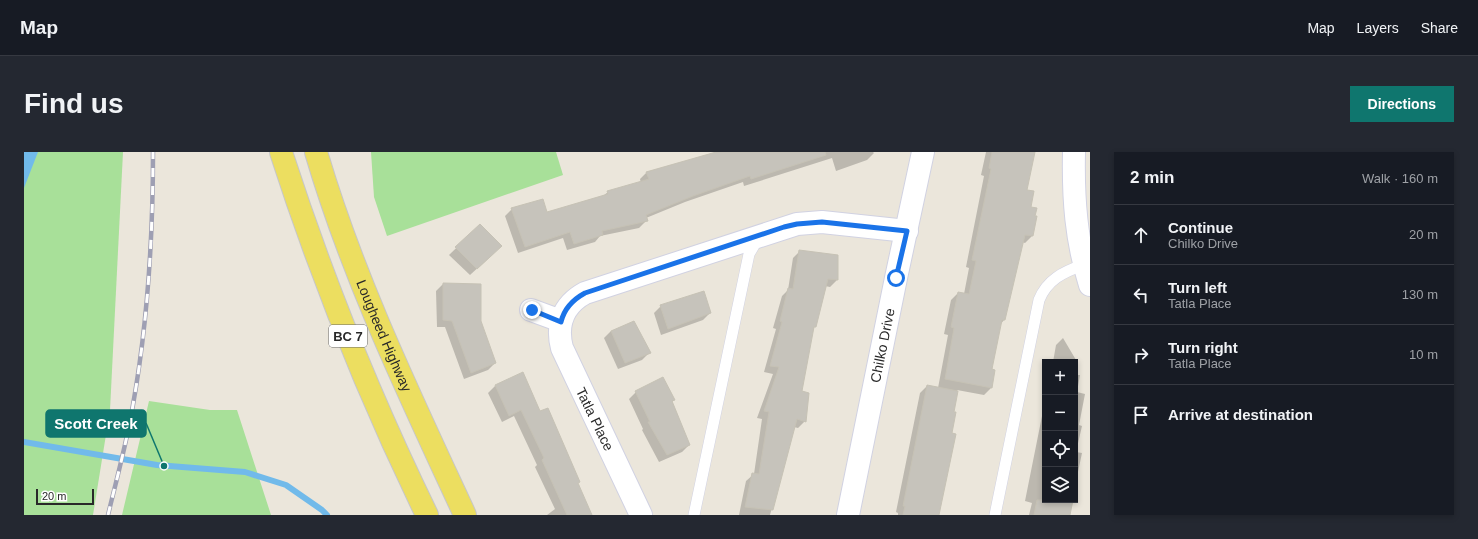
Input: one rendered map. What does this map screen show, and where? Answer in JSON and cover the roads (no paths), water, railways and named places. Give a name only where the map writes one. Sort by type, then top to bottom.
[{"type":"main road","name":"BC 7","points":[[281,152],[321,268],[354,352],[383,420],[427,515]]},
{"type":"main road","name":"Lougheed Highway","points":[[320,157],[346,239],[397,369],[465,515]]},
{"type":"street","name":"Chilko Drive","points":[[848,515],[894,286],[923,152]]},
{"type":"street","points":[[1074,152],[1075,214],[1083,265],[1090,285]]},
{"type":"street","name":"Tatla Place","points":[[641,515],[562,348],[559,331],[561,322],[570,305],[585,293],[797,224],[822,222],[907,231]]},
{"type":"street","points":[[532,310],[561,322]]},
{"type":"lane","points":[[694,515],[749,254],[760,235]]},
{"type":"lane","points":[[995,515],[1039,300],[1046,287],[1052,280],[1083,265]]},
{"type":"water","points":[[24,152],[38,152],[24,188]]},
{"type":"waterway","points":[[24,442],[157,465],[245,472],[286,485],[327,515]]},
{"type":"railway","points":[[108,515],[129,426],[145,324],[152,221],[153,152]]},
{"type":"place","name":"Scott Creek","points":[[164,466]]}]
